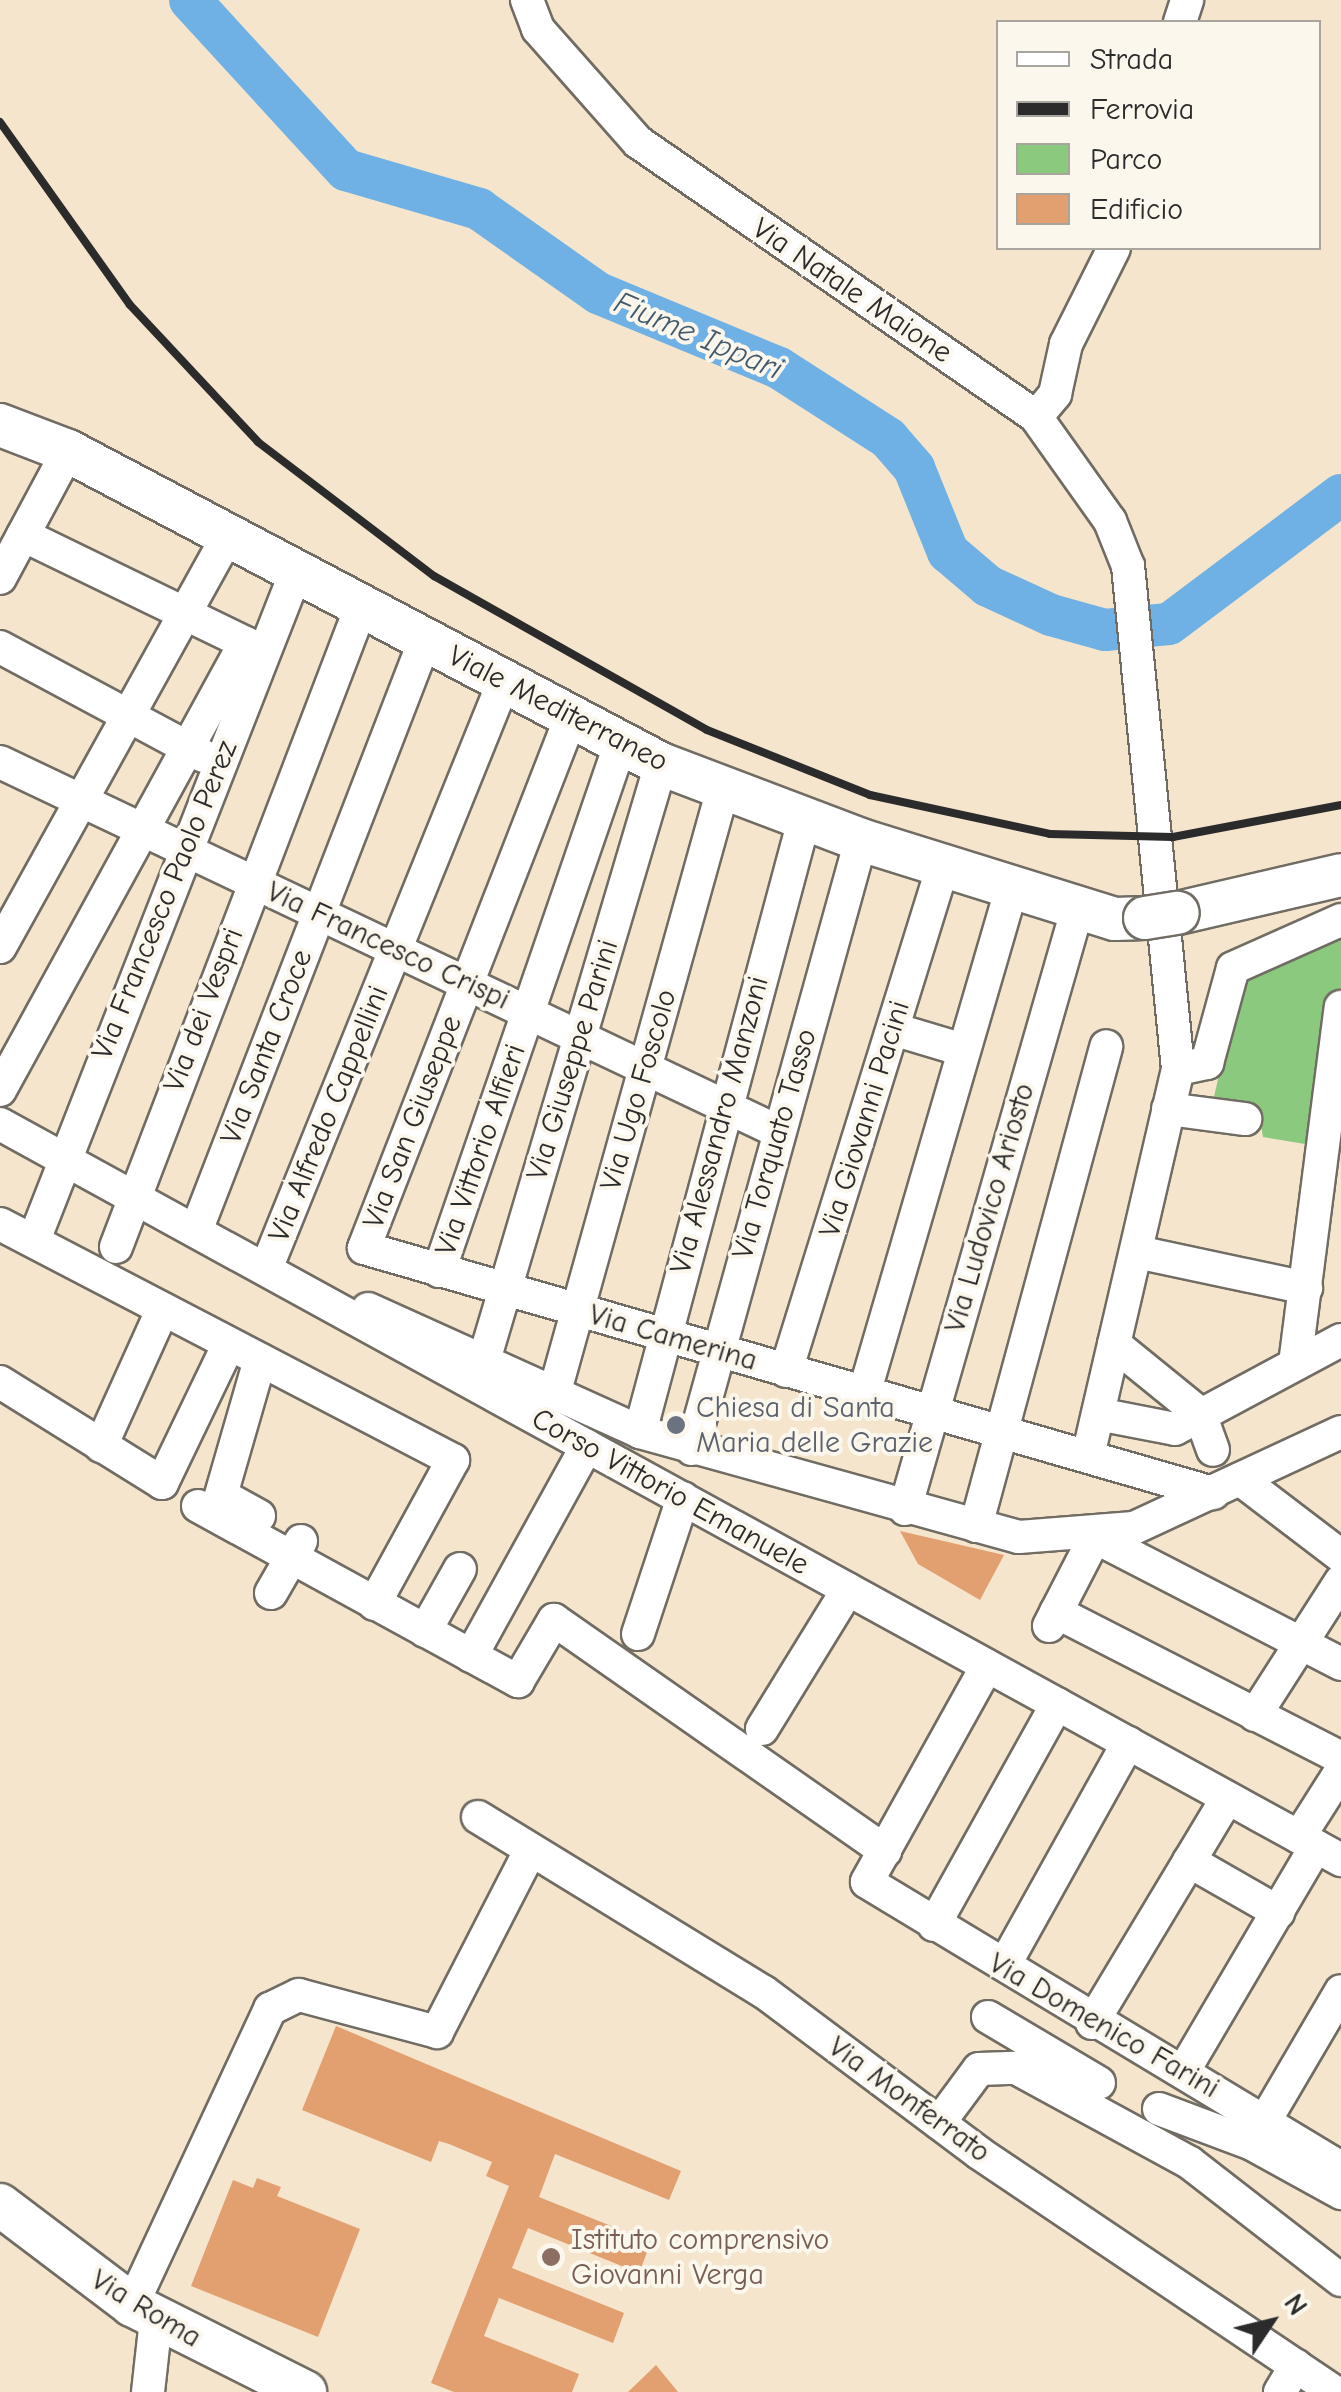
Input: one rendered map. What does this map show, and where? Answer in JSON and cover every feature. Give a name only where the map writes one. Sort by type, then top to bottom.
[{"type":"main road","name":"Viale Mediterraneo","points":[[0,425],[68,451],[620,745],[723,789],[862,840],[1078,907],[1162,915],[1341,875]]},
{"type":"main road","name":"Via Roma","points":[[0,2205],[144,2312],[305,2392]]},
{"type":"street","name":"Via Natale Maione","points":[[527,0],[538,29],[638,142],[1036,417],[1110,521],[1136,608],[1178,1068]]},
{"type":"street","points":[[1036,417],[1055,394],[1066,344],[1113,250]]},
{"type":"street","points":[[0,578],[68,451]]},
{"type":"street","points":[[0,1090],[188,747],[255,648],[23,535]]},
{"type":"street","points":[[0,947],[228,536]]},
{"type":"street","name":"Via Francesco Paolo Perez","points":[[31,1247],[61,1157],[219,764],[255,648],[296,572]]},
{"type":"street","name":"Via dei Vespri","points":[[116,1247],[132,1196],[361,607]]},
{"type":"street","name":"Via Santa Croce","points":[[196,1232],[425,640]]},
{"type":"street","points":[[0,647],[219,764]]},
{"type":"street","name":"Via Alfredo Cappellini","points":[[266,1269],[504,681]]},
{"type":"street","name":"Via San Giuseppe","points":[[364,1248],[571,717]]},
{"type":"street","name":"Via Vittorio Alfieri","points":[[440,1270],[620,745]]},
{"type":"street","name":"Via Francesco Crispi","points":[[0,762],[777,1130]]},
{"type":"street","name":"Via Giuseppe Parini","points":[[486,1357],[661,764]]},
{"type":"street","name":"Via Ugo Foscolo","points":[[555,1391],[723,789]]},
{"type":"street","name":"Via Alessandro Manzoni","points":[[640,1432],[724,1106],[804,820]]},
{"type":"street","name":"Via Torquato Tasso","points":[[692,1449],[777,1130],[862,840]]},
{"type":"street","name":"Via Giovanni Pacini","points":[[786,1371],[943,866]]},
{"type":"street","points":[[864,1394],[960,1049],[1012,888]]},
{"type":"street","name":"Via Ludovico Ariosto","points":[[905,1510],[1078,907]]},
{"type":"street","points":[[1088,1456],[1178,1068],[1207,1063],[1233,968],[1341,920]]},
{"type":"street","points":[[1295,1364],[1333,1141],[1341,1007]]},
{"type":"street","points":[[894,1029],[960,1049]]},
{"type":"street","points":[[976,1526],[1106,1046]]},
{"type":"street","points":[[1168,1109],[1245,1120]]},
{"type":"street","name":"Corso Vittorio Emanuele","points":[[0,1124],[196,1232],[334,1302],[1319,1848]]},
{"type":"street","points":[[0,1224],[31,1247],[163,1309],[453,1460],[374,1604]]},
{"type":"street","name":"Via Camerina","points":[[364,1248],[930,1413],[1088,1456],[1226,1486]]},
{"type":"street","points":[[1137,1252],[1306,1288]]},
{"type":"street","points":[[334,1302],[486,1357],[640,1432],[692,1449],[905,1510],[976,1526],[1096,1538],[1341,1664]]},
{"type":"street","points":[[101,1446],[163,1309]]},
{"type":"street","points":[[1098,1414],[1175,1429],[1341,1340]]},
{"type":"street","points":[[0,1382],[162,1483],[229,1344]]},
{"type":"street","points":[[1114,1344],[1200,1414],[1213,1450]]},
{"type":"street","points":[[213,1503],[221,1495],[260,1360]]},
{"type":"street","points":[[1341,1432],[1226,1486],[1096,1538],[1052,1619],[1341,1758]]},
{"type":"street","points":[[471,1656],[588,1446]]},
{"type":"street","points":[[213,1503],[256,1450]]},
{"type":"street","points":[[1226,1486],[1341,1556]]},
{"type":"street","points":[[638,1634],[682,1498]]},
{"type":"street","points":[[213,1503],[291,1558],[518,1681],[554,1620],[884,1851],[987,1666]]},
{"type":"street","points":[[271,1593],[291,1558]]},
{"type":"street","points":[[425,1631],[460,1569]]},
{"type":"street","points":[[1255,1715],[1341,1580]]},
{"type":"street","points":[[762,1729],[848,1590]]},
{"type":"street","points":[[934,1925],[1057,1704]]},
{"type":"street","points":[[1010,1955],[1128,1743]]},
{"type":"street","points":[[1183,2072],[1319,1848],[1341,1770]]},
{"type":"street","points":[[1092,2023],[1227,1798]]},
{"type":"street","name":"Via Monferrato","points":[[478,1817],[529,1853],[764,1992],[1288,2379],[1334,2392]]},
{"type":"street","name":"Via Domenico Farini","points":[[884,1851],[866,1882],[1092,2023],[1266,2119],[1341,2168]]},
{"type":"street","points":[[148,2392],[144,2312],[270,2009],[298,1995],[437,2032],[529,1853]]},
{"type":"street","points":[[1189,1862],[1278,1912]]},
{"type":"street","points":[[1266,2119],[1341,1991]]},
{"type":"street","points":[[988,2018],[1099,2083]]},
{"type":"street","points":[[939,2123],[978,2069],[1016,2068],[1179,2155],[1341,2280]]},
{"type":"street","points":[[1160,2110],[1252,2144],[1341,2193]]},
{"type":"green space","points":[[1341,932],[1341,992],[1311,1145],[1263,1137],[1258,1107],[1213,1101],[1242,975]]},
{"type":"building","points":[[900,1531],[1004,1555],[980,1600],[918,1564]]},
{"type":"building","points":[[336,2026],[681,2171],[669,2200],[555,2154],[539,2197],[651,2242],[639,2273],[528,2228],[512,2268],[624,2313],[613,2343],[499,2298],[484,2336],[579,2374],[572,2392],[454,2392],[431,2383],[509,2186],[486,2176],[492,2162],[449,2144],[439,2141],[431,2162],[302,2110]]},
{"type":"building","points":[[257,2178],[281,2187],[277,2196],[360,2229],[318,2337],[191,2286],[233,2180],[253,2188]]},
{"type":"building","points":[[656,2365],[678,2392],[628,2392]]},
{"type":"waterway","name":"Fiume Ippari","points":[[190,0],[346,170],[479,209],[598,293],[779,368],[888,438],[914,468],[948,552],[988,586],[1051,615],[1105,630],[1169,624],[1341,495]]},
{"type":"railway","points":[[0,122],[130,305],[258,442],[434,576],[707,730],[870,795],[1050,834],[1173,837],[1341,805]]},
{"type":"place","name":"Chiesa di Santa Maria delle Grazie","points":[[676,1425]]},
{"type":"place","name":"Istituto comprensivo Giovanni Verga","points":[[551,2257]]}]
